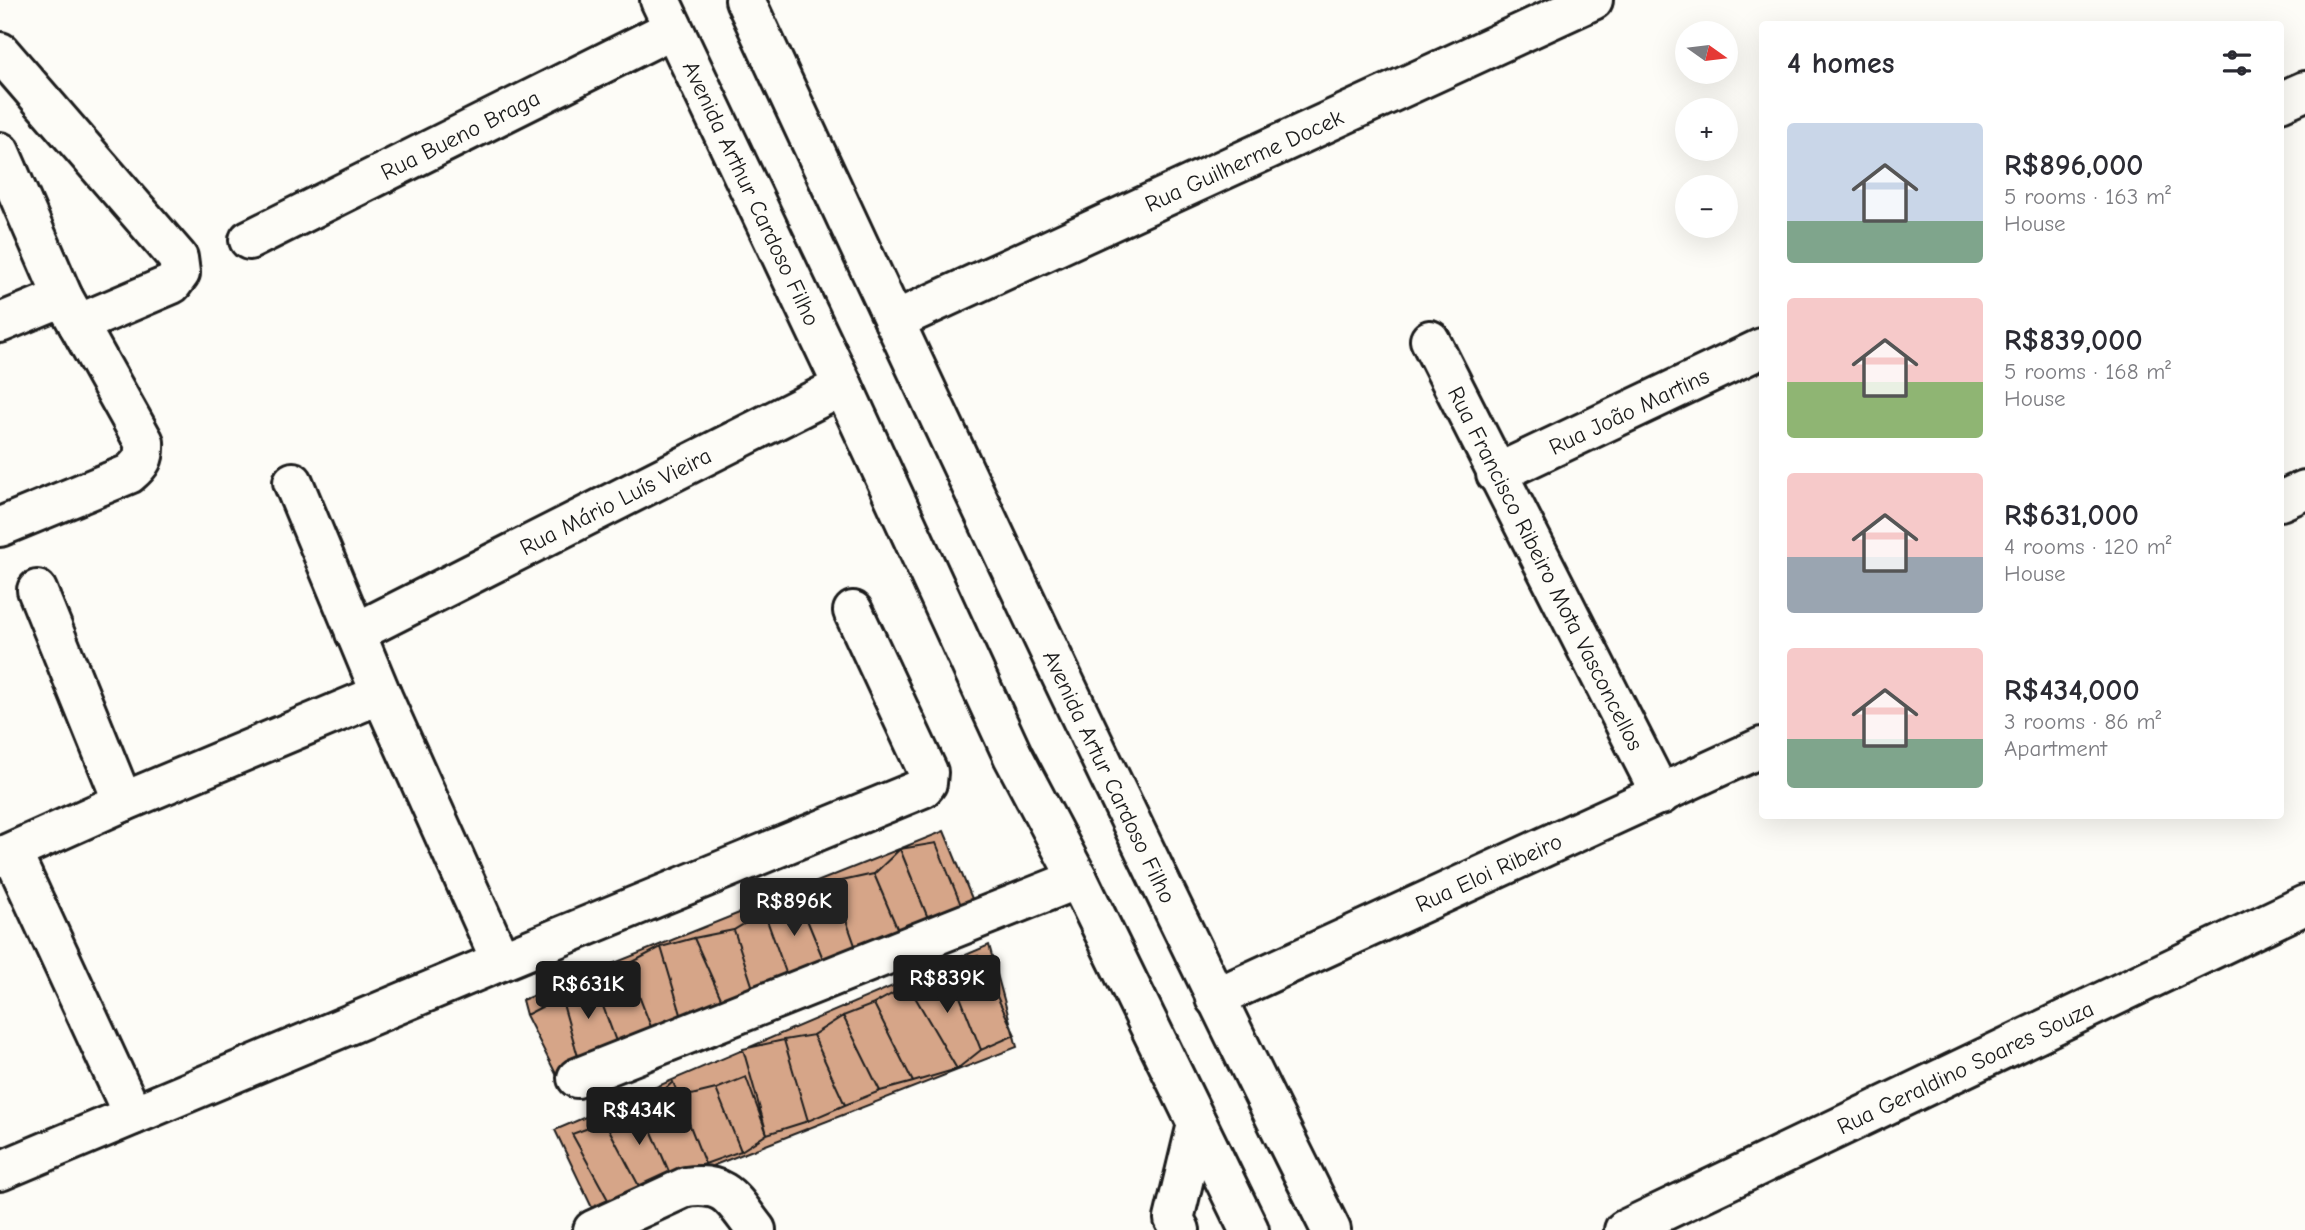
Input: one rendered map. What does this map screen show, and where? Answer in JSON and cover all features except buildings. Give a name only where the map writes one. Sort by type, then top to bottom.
[{"type":"street","points":[[745,0],[894,321]]},
{"type":"street","name":"Rua Guilherme Docek","points":[[894,321],[1593,0]]},
{"type":"street","name":"Rua Bueno Braga","points":[[249,240],[666,14]]},
{"type":"street","name":"Avenida Arthur Cardoso Filho","points":[[666,14],[843,386]]},
{"type":"street","points":[[0,52],[178,258],[180,273],[172,284],[71,310],[0,323]]},
{"type":"street","points":[[2284,101],[2305,91]]},
{"type":"street","points":[[0,152],[71,310],[144,442],[145,456],[139,466],[129,474],[0,527]]},
{"type":"street","name":"Avenida Artur Cardoso Filho","points":[[894,321],[1215,998],[1331,1230]]},
{"type":"street","name":"Rua Francisco Ribeiro Mota Vasconcellos","points":[[1430,340],[1661,795]]},
{"type":"street","name":"Rua João Martins","points":[[1496,474],[1759,349]]},
{"type":"street","points":[[843,386],[1013,756],[1078,879],[1249,1230]]},
{"type":"street","name":"Rua Mário Luís Vieira","points":[[372,625],[843,386]]},
{"type":"street","points":[[293,482],[372,625],[381,694],[501,961]]},
{"type":"street","points":[[2284,500],[2305,490]]},
{"type":"street","points":[[37,590],[123,802]]},
{"type":"street","points":[[0,1171],[923,788],[927,783],[928,772],[853,611]]},
{"type":"street","points":[[132,1115],[6,855],[123,802],[381,694]]},
{"type":"street","name":"Rua Eloi Ribeiro","points":[[1215,998],[1759,748]]},
{"type":"street","points":[[577,1078],[1078,879]]},
{"type":"street","name":"Rua Geraldino Soares Souza","points":[[1624,1230],[2305,905]]},
{"type":"street","points":[[1177,1224],[1197,1124]]},
{"type":"street","points":[[593,1230],[686,1187],[702,1184],[718,1187],[729,1196],[756,1230]]}]
